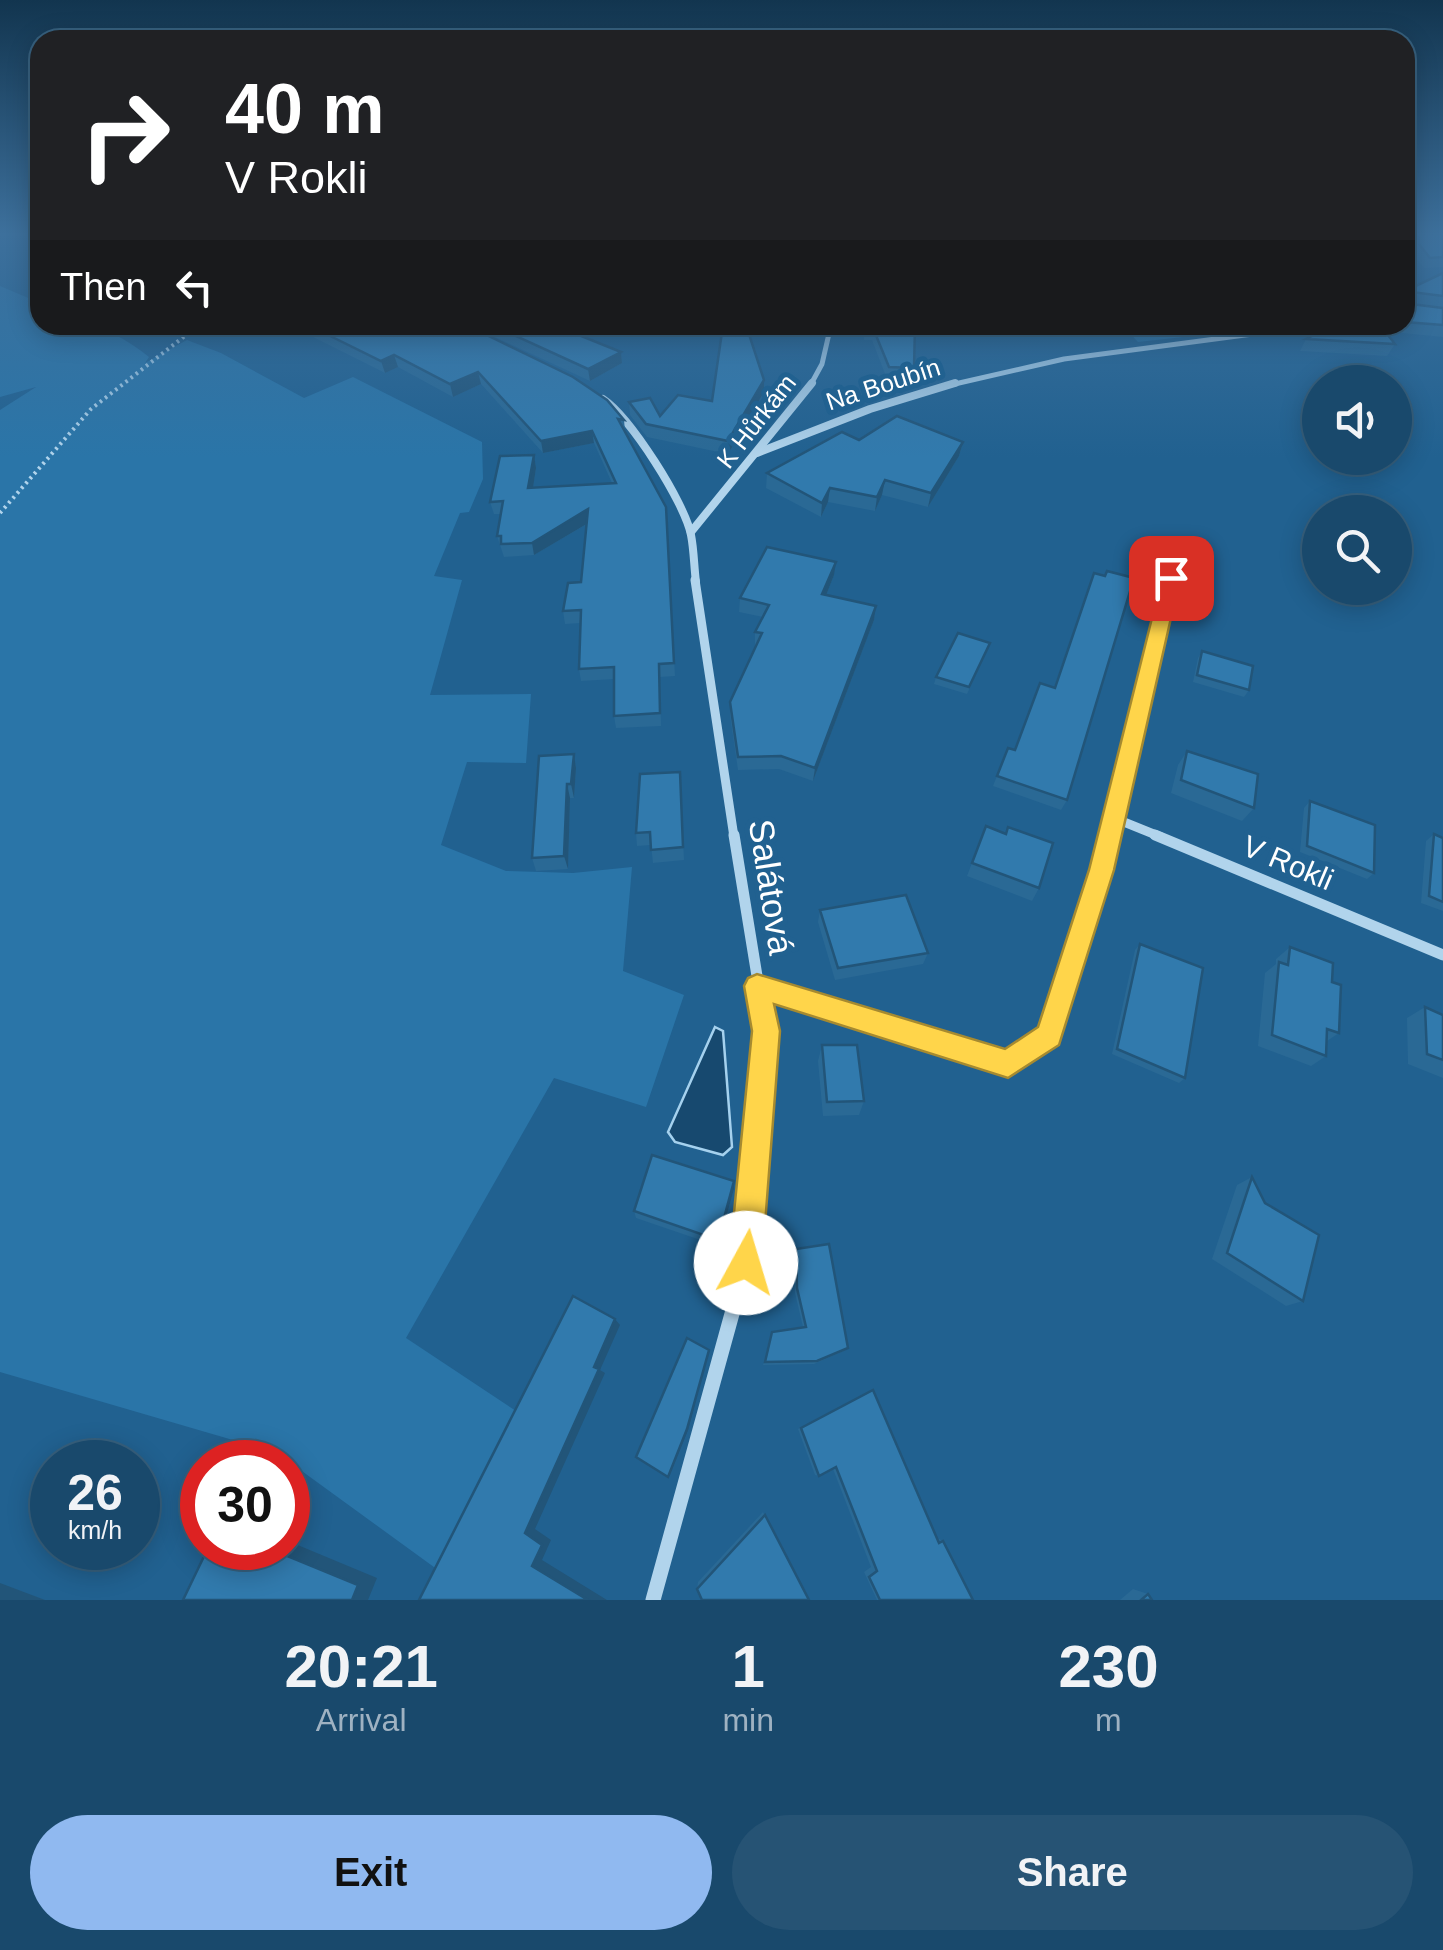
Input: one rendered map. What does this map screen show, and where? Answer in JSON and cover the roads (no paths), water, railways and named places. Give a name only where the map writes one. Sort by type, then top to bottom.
[{"type":"street","name":"K Hůrkám","points":[[691,532],[808,392],[822,364],[829,335]]},
{"type":"street","name":"Na Boubín","points":[[757,453],[853,412],[958,380],[1079,357],[1246,335]]},
{"type":"street","points":[[590,391],[615,407],[632,426],[691,532]]},
{"type":"street","name":"Salátová","points":[[652,1600],[746,1263],[766,1031],[700,629],[691,532]]},
{"type":"street","points":[[757,986],[1008,1064],[1049,1036],[1114,818],[1171,578]]},
{"type":"street","name":"V Rokli","points":[[1114,818],[1443,956]]}]
